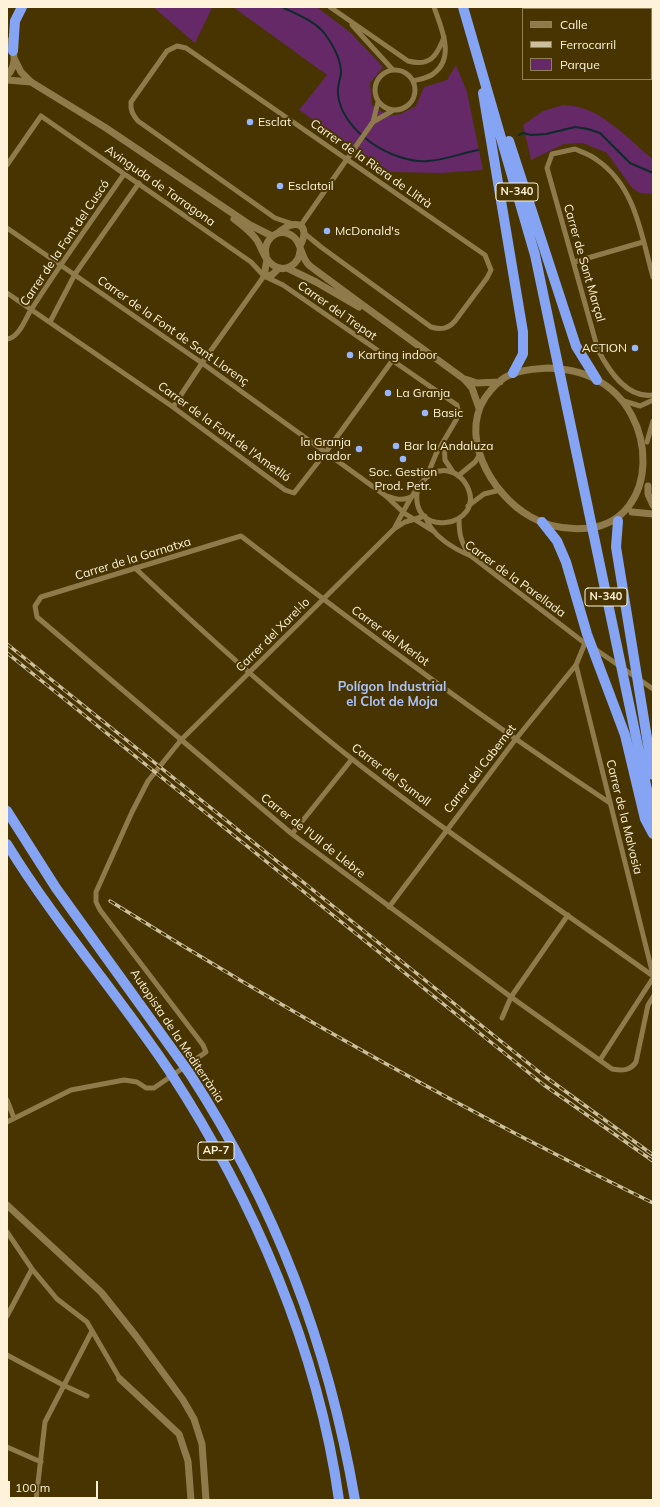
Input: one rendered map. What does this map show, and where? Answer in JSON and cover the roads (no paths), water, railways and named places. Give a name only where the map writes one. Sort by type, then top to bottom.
[{"type":"highway","points":[[7,24],[18,7]]},
{"type":"highway","points":[[14,54],[15,22],[22,7]]},
{"type":"highway","name":"N-340","points":[[463,7],[472,33],[535,255],[594,544],[653,818]]},
{"type":"highway","points":[[472,33],[470,49],[485,106],[494,153],[501,212],[522,332],[524,354],[513,373]]},
{"type":"highway","points":[[472,33],[480,45],[576,346],[597,380]]},
{"type":"highway","points":[[618,521],[616,547],[653,775]]},
{"type":"highway","points":[[542,522],[557,541],[563,555],[586,638],[596,659],[625,735],[645,819],[653,834]]},
{"type":"highway","name":"Autopista de la Mediterrània","points":[[7,811],[60,894],[208,1101],[254,1184],[294,1273],[319,1344],[336,1404],[355,1500]]},
{"type":"highway","name":"AP-7","points":[[7,844],[49,907],[169,1072],[196,1115],[247,1208],[275,1269],[299,1337],[319,1406],[339,1500]]},
{"type":"street","points":[[330,7],[401,57],[418,64],[433,58],[439,51],[444,37]]},
{"type":"street","points":[[413,81],[429,76],[440,67],[445,55],[444,37],[434,7]]},
{"type":"street","points":[[345,17],[393,70],[405,73],[413,81],[415,94],[409,105],[398,110],[392,110],[386,109],[378,102]]},
{"type":"street","points":[[7,41],[21,72],[31,82],[106,128],[250,225],[275,235],[292,235],[300,248],[306,263],[388,325],[464,379],[472,388],[479,408]]},
{"type":"street","name":"Carrer de la Riera de Llitrà","points":[[297,224],[275,218],[138,121],[131,109],[132,102],[136,94],[167,51],[174,46],[186,48],[485,255],[490,263],[491,270],[487,278],[450,326],[444,328],[431,327],[304,233]]},
{"type":"street","points":[[7,76],[12,68],[14,54]]},
{"type":"street","points":[[173,407],[202,363],[264,276],[266,245],[285,227],[297,224],[347,160],[373,122],[378,102],[375,92],[376,82],[383,74],[393,70]]},
{"type":"street","points":[[7,80],[31,82]]},
{"type":"street","points":[[373,122],[392,110]]},
{"type":"street","name":"Avinguda de Tarragona","points":[[7,165],[41,116],[251,262],[264,276]]},
{"type":"street","name":"Carrer de Sant Marçal","points":[[643,242],[632,203],[626,189],[618,179],[597,160],[575,149],[552,154],[547,168],[598,350],[607,366],[618,380],[638,395],[653,395]]},
{"type":"street","name":"Carrer de la Font del Cuscó","points":[[7,339],[12,339],[16,334],[124,174]]},
{"type":"street","points":[[50,322],[75,274],[139,183]]},
{"type":"street","points":[[203,194],[250,232],[272,265],[279,268],[287,268],[316,282],[388,325]]},
{"type":"street","points":[[287,268],[297,262],[304,233],[297,224]]},
{"type":"street","name":"Carrer de la Font de Sant Llorenç","points":[[7,228],[202,363],[326,452]]},
{"type":"street","points":[[574,262],[643,242],[653,277]]},
{"type":"street","points":[[264,276],[272,274],[279,268]]},
{"type":"street","name":"Carrer del Trepat","points":[[264,276],[283,286],[457,405],[459,415],[444,440]]},
{"type":"street","name":"Carrer de la Font de l'Ametlló","points":[[7,293],[173,407],[285,490],[294,493],[326,452],[392,361]]},
{"type":"street","points":[[649,478],[641,500],[632,512],[618,521],[590,528],[565,528],[542,522],[523,512],[500,490],[480,454],[476,431],[479,408],[487,394],[513,373],[533,369],[558,368],[572,370],[597,380],[624,401],[641,426],[647,442],[649,478],[653,504]]},
{"type":"street","points":[[464,379],[477,383],[500,382]]},
{"type":"street","points":[[624,401],[640,406],[653,400]]},
{"type":"street","points":[[647,442],[653,421]]},
{"type":"street","points":[[444,440],[443,450],[445,460],[468,489],[468,506]]},
{"type":"street","points":[[394,529],[418,487],[427,476],[444,440]]},
{"type":"street","name":"Carrer de la Parellada","points":[[326,452],[386,496],[404,513],[433,531],[455,548],[471,556],[586,638],[607,656],[653,689]]},
{"type":"street","points":[[458,476],[475,462],[480,454]]},
{"type":"street","points":[[427,476],[440,471],[453,472]]},
{"type":"street","points":[[418,487],[417,503],[425,517],[442,524],[451,523],[459,519],[468,506],[484,494],[500,490]]},
{"type":"street","name":"Carrer de la Parellada","points":[[386,496],[405,499],[415,494]]},
{"type":"street","points":[[632,512],[653,514]]},
{"type":"street","points":[[394,529],[413,519],[425,517]]},
{"type":"street","name":"Carrer de la Parellada","points":[[425,517],[433,531]]},
{"type":"street","points":[[459,519],[461,543],[471,556]]},
{"type":"street","name":"Carrer del Xarel·lo","points":[[14,1118],[71,1090],[124,1080],[137,1082],[146,1088],[154,1088],[198,1059],[206,1052],[205,1048],[100,910],[96,902],[96,892],[132,812],[148,781],[181,740],[394,529]]},
{"type":"street","name":"Carrer del Merlot","points":[[241,536],[323,600],[515,740],[610,802]]},
{"type":"street","name":"Carrer de la Garnatxa","points":[[35,606],[41,597],[241,536]]},
{"type":"street","name":"Carrer del Sumoll","points":[[135,568],[249,674],[352,759],[446,829],[653,976]]},
{"type":"street","name":"Carrer de l'Ull de Llebre","points":[[35,606],[37,618],[292,834],[511,997],[612,1069],[620,1071],[633,1067],[636,1062],[648,1005],[653,996]]},
{"type":"street","name":"Carrer del Cabernet","points":[[389,907],[446,829],[515,740],[576,665],[586,638]]},
{"type":"street","name":"Carrer de la Malvasia","points":[[576,665],[653,976]]},
{"type":"street","points":[[292,834],[352,759]]},
{"type":"street","points":[[502,1018],[511,997],[568,915]]},
{"type":"street","points":[[600,1060],[653,976]]},
{"type":"street","points":[[7,1100],[14,1118],[7,1122]]},
{"type":"street","points":[[7,1205],[101,1292],[136,1336],[183,1400],[194,1419],[202,1444],[206,1500]]},
{"type":"street","points":[[7,1232],[32,1269],[57,1299],[87,1322],[120,1378],[180,1434],[188,1461],[191,1500]]},
{"type":"street","points":[[7,1316],[32,1269]]},
{"type":"street","points":[[36,1500],[45,1422],[92,1331]]},
{"type":"street","points":[[7,1356],[63,1386],[88,1396]]},
{"type":"street","points":[[7,1447],[41,1462]]},
{"type":"waterway","points":[[282,7],[316,25],[328,38],[334,48],[341,68],[338,86],[341,108],[348,120],[371,142],[385,151],[400,157],[414,160],[428,161],[478,150]]},
{"type":"waterway","points":[[519,135],[523,133],[531,135],[546,134],[575,127],[588,129],[600,133],[630,163],[653,173]]},
{"type":"railway","points":[[7,644],[543,1075],[653,1155]]},
{"type":"railway","points":[[7,653],[544,1085],[653,1161]]},
{"type":"railway","points":[[110,901],[243,982],[377,1059],[514,1133],[653,1203]]},
{"type":"place","name":"Esclat","points":[[250,122]]},
{"type":"place","name":"Esclatoil","points":[[280,186]]},
{"type":"place","name":"McDonald's","points":[[327,231]]},
{"type":"place","name":"ACTION","points":[[635,348]]},
{"type":"place","name":"Karting indoor","points":[[350,355]]},
{"type":"place","name":"La Granja","points":[[388,393]]},
{"type":"place","name":"Basic","points":[[425,413]]},
{"type":"place","name":"Bar la Andaluza","points":[[396,446]]},
{"type":"place","name":"la Granja obrador","points":[[359,449]]},
{"type":"place","name":"Soc. Gestion Prod. Petr.","points":[[403,459]]},
{"type":"district","name":"Polígon Industrial el Clot de Moja","points":[[392,694]]}]
